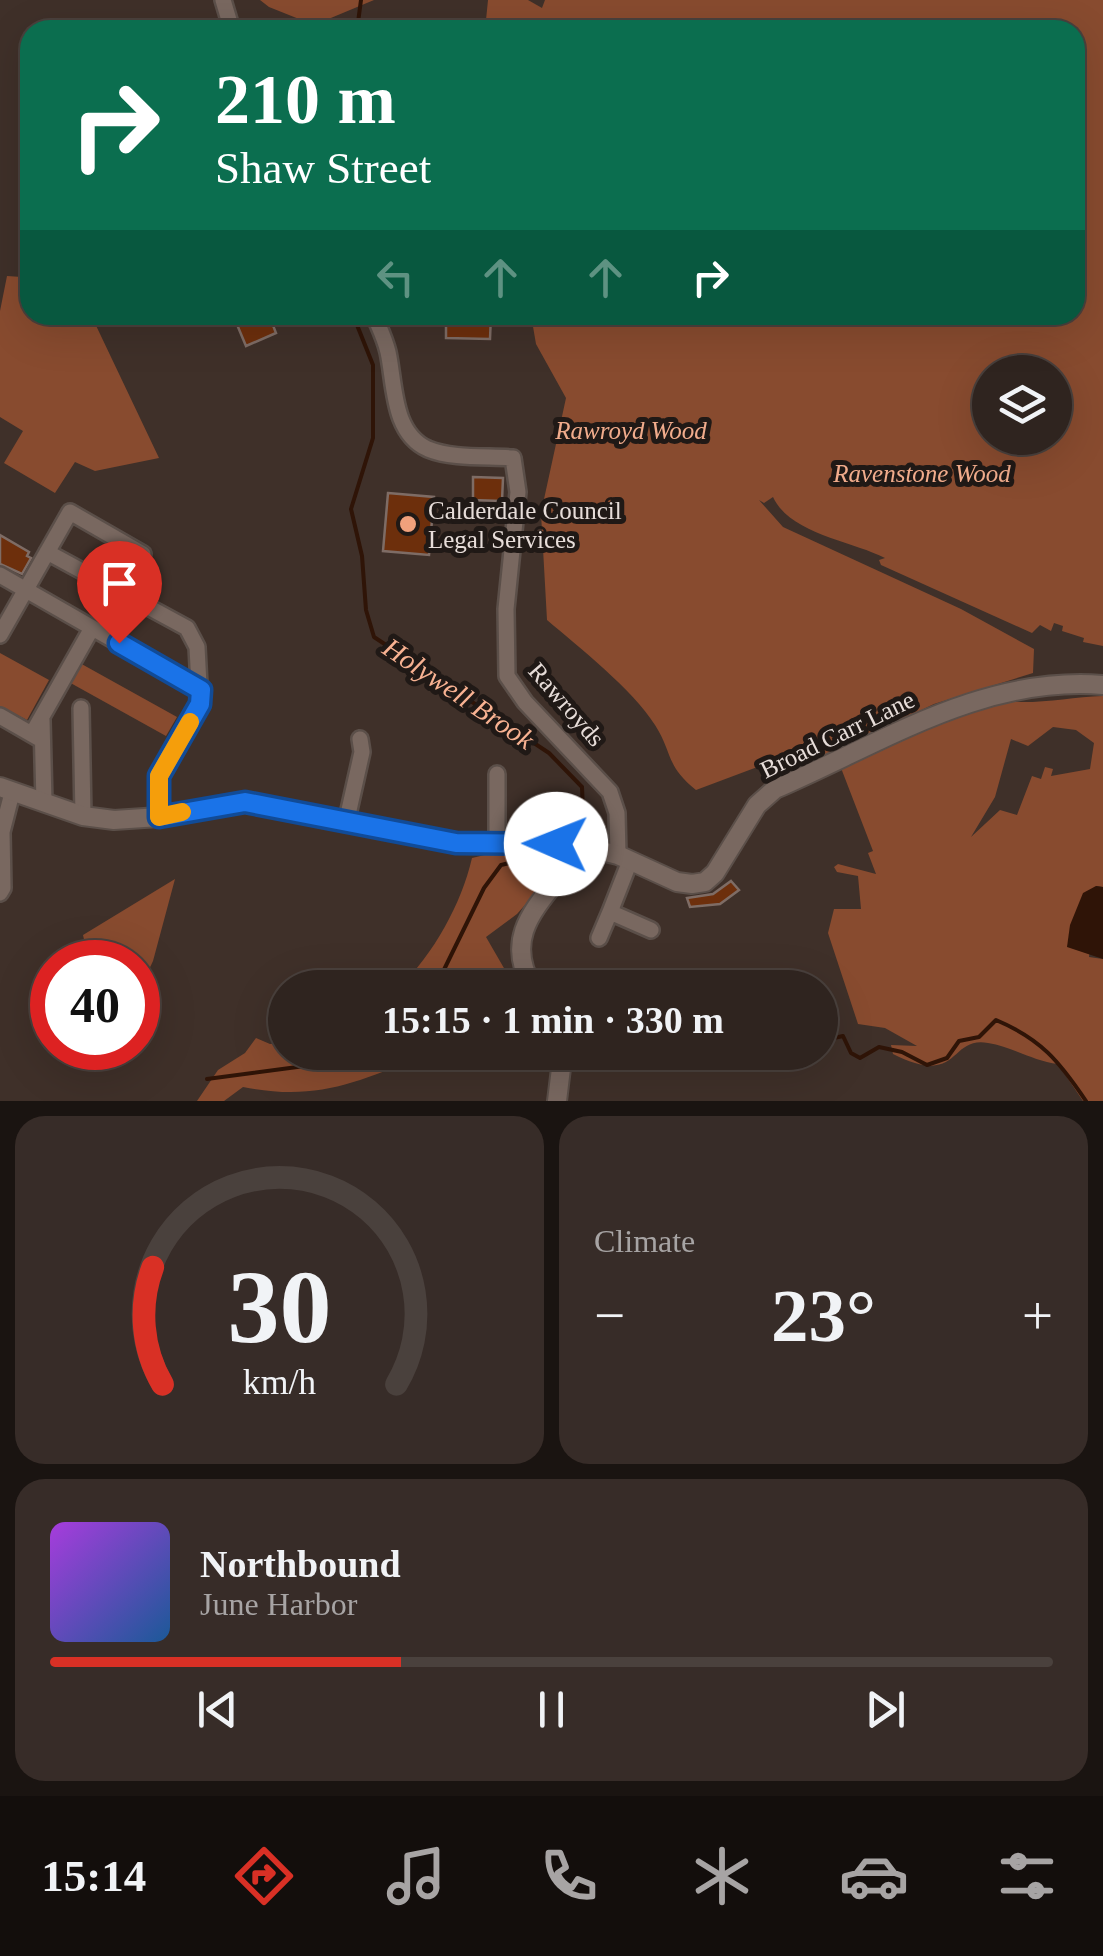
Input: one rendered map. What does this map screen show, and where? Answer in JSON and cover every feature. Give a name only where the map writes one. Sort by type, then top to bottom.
[{"type":"street","name":"Rawroyds","points":[[378,325],[387,347],[398,412],[409,435],[428,449],[513,458],[518,492],[506,609],[507,676],[525,702],[610,792],[624,858]]},
{"type":"street","points":[[0,635],[70,512],[143,554]]},
{"type":"street","points":[[48,552],[187,628],[196,648],[200,697],[159,776],[159,817]]},
{"type":"street","points":[[0,575],[200,697]]},
{"type":"street","points":[[44,803],[37,737],[42,716],[92,628]]},
{"type":"street","name":"Broad Carr Lane","points":[[6,790],[82,816],[114,820],[159,817],[245,802],[280,806],[418,838],[580,846],[624,858],[677,882],[705,882],[721,866],[759,801],[774,789],[935,714],[975,700],[1054,684],[1103,685]]},
{"type":"street","points":[[81,708],[82,816]]},
{"type":"street","points":[[0,716],[37,737]]},
{"type":"street","points":[[347,819],[362,752],[360,739]]},
{"type":"street","points":[[497,843],[498,774]]},
{"type":"street","points":[[0,893],[4,888],[2,832],[6,790]]},
{"type":"street","points":[[524,970],[523,930],[580,846]]},
{"type":"street","points":[[599,938],[624,858]]},
{"type":"street","points":[[610,912],[651,930]]},
{"type":"street","points":[[557,1101],[561,1070]]},
{"type":"green space","points":[[260,0],[374,0],[326,20],[302,20]]},
{"type":"green space","points":[[488,0],[528,0],[542,8],[545,0],[1103,0],[1103,646],[1083,642],[1084,638],[1062,631],[1063,626],[1054,623],[1051,631],[1040,625],[1032,633],[881,565],[879,560],[885,558],[807,528],[781,510],[773,497],[764,503],[759,500],[783,527],[961,609],[1034,649],[1033,673],[934,704],[807,765],[789,771],[781,758],[696,790],[674,766],[661,735],[633,697],[547,620],[541,513],[566,398],[536,344],[533,325],[1085,325],[1085,20],[486,20]]},
{"type":"green space","points":[[7,276],[20,277],[20,325],[96,325],[159,458],[95,471],[75,462],[55,493],[4,463],[23,431],[0,417],[0,311]]},
{"type":"green space","points":[[0,653],[49,680],[27,720],[0,706]]},
{"type":"green space","points":[[78,662],[177,717],[166,736],[67,681]]},
{"type":"green space","points":[[1103,696],[1103,887],[1096,886],[1089,957],[1103,959],[1103,1101],[1083,1101],[1058,1064],[997,1045],[975,1043],[942,1064],[931,1066],[893,1054],[891,1045],[917,1046],[885,1028],[858,1024],[828,933],[834,909],[861,909],[858,876],[837,872],[834,867],[838,864],[876,874],[868,853],[873,851],[841,768],[939,720],[1016,698],[1016,702],[1027,702]],"holes":[[[1053,727],[1076,730],[1094,743],[1090,769],[1051,776],[1053,769],[1045,767],[1041,779],[1032,776],[1017,815],[1000,810],[971,837],[995,797],[1011,739],[1028,746]]]},
{"type":"green space","points":[[549,852],[561,864],[517,914],[486,937],[505,970],[415,970],[444,928],[472,858],[493,853]]},
{"type":"green space","points":[[175,879],[159,940],[84,940],[83,935]]},
{"type":"green space","points":[[256,1038],[268,1043],[268,1070],[386,1070],[333,1088],[291,1092],[243,1087],[224,1101],[197,1101],[218,1070],[245,1053]]},
{"type":"shaded area","points":[[1103,887],[1103,959],[1067,947],[1070,925],[1083,893]]},
{"type":"building","points":[[237,325],[273,325],[276,333],[246,346]]},
{"type":"building","points":[[446,325],[491,325],[490,339],[446,338]]},
{"type":"building","points":[[473,477],[503,478],[502,501],[473,500]]},
{"type":"building","name":"Calderdale Council Legal Services","points":[[388,493],[434,497],[429,555],[383,551]]},
{"type":"building","points":[[0,535],[29,552],[27,556],[31,558],[22,574],[0,564]]},
{"type":"building","points":[[731,881],[739,890],[720,904],[690,907],[687,898],[713,894]]},
{"type":"waterway","name":"Holywell Brook","points":[[358,20],[361,0]]},
{"type":"waterway","name":"Holywell Brook","points":[[357,325],[373,365],[373,438],[351,509],[362,556],[366,610],[374,637],[549,753],[582,787],[584,833],[576,839]]},
{"type":"waterway","name":"Holywell Brook","points":[[444,970],[484,888],[501,865],[556,852]]},
{"type":"waterway","points":[[838,1037],[843,1036],[851,1053],[860,1058],[879,1047],[902,1052],[927,1065],[947,1058],[959,1041],[979,1037],[996,1020],[1048,1053],[1086,1101]]},
{"type":"waterway","name":"Holywell Brook","points":[[207,1079],[275,1070]]},
{"type":"slow traffic","points":[[182,812],[159,817],[159,776],[190,722]]},
{"type":"place","name":"Calderdale Council Legal Services","points":[[408,524]]},
{"type":"route","points":[[119,643],[201,690],[200,704],[159,776],[159,817],[245,802],[347,819],[418,838],[456,843],[556,844]]},
{"type":"park label","name":"Rawroyd Wood","points":[[631,430]]},
{"type":"park label","name":"Ravenstone Wood","points":[[922,473]]}]
